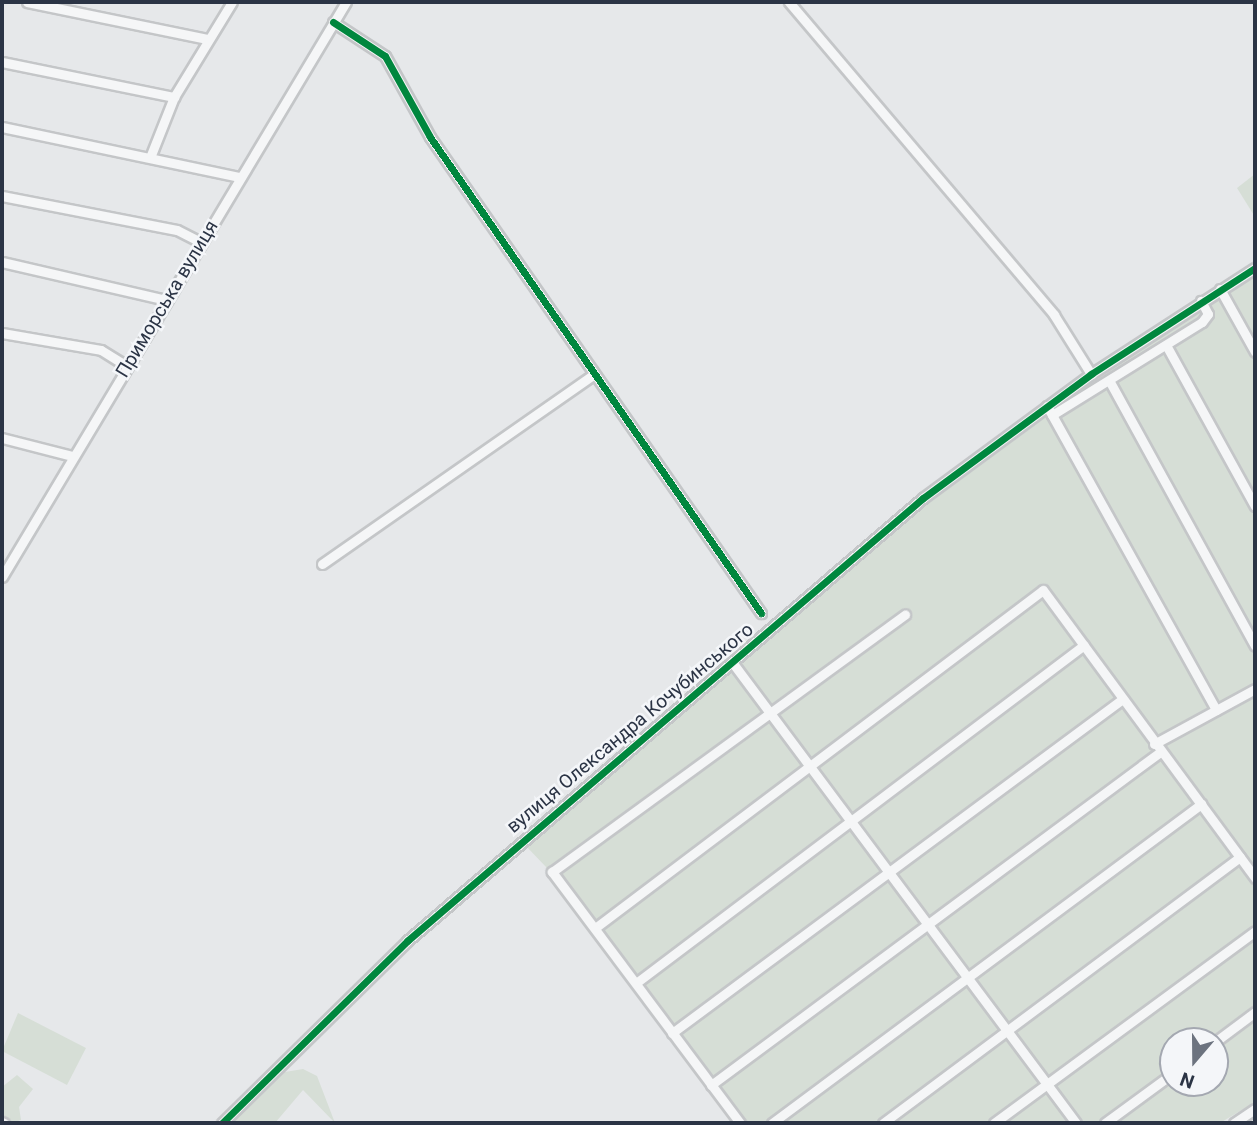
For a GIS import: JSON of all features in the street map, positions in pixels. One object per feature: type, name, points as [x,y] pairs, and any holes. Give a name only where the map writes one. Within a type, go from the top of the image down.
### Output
[{"type":"street","points":[[27,2],[207,38]]},
{"type":"street","points":[[151,155],[174,97],[207,38],[232,2]]},
{"type":"street","name":"Приморська вулиця","points":[[2,577],[7,557],[127,366],[346,2]]},
{"type":"street","points":[[789,2],[1054,315],[1091,374]]},
{"type":"street","points":[[333,22],[385,56],[410,107],[761,613]]},
{"type":"street","points":[[2,62],[174,97]]},
{"type":"street","points":[[2,127],[151,155],[240,177]]},
{"type":"street","points":[[2,196],[177,230],[201,242]]},
{"type":"street","points":[[2,262],[141,289],[166,300]]},
{"type":"street","name":"вулиця Олександра Кочубинського","points":[[222,1123],[407,941],[923,498],[1050,410],[1091,374],[1255,268]]},
{"type":"street","points":[[1220,289],[1255,352]]},
{"type":"street","points":[[1201,301],[1208,314],[1202,322],[1110,382],[1050,410],[1216,710]]},
{"type":"street","points":[[2,333],[101,350],[127,366]]},
{"type":"street","points":[[1166,345],[1255,506]]},
{"type":"street","points":[[322,564],[594,374]]},
{"type":"street","points":[[1110,382],[1255,646]]},
{"type":"street","points":[[2,438],[72,456]]},
{"type":"street","points":[[595,929],[1044,590],[1121,699],[1255,878]]},
{"type":"street","points":[[740,1123],[552,872],[905,615]]},
{"type":"street","points":[[636,983],[1084,645]]},
{"type":"street","points":[[732,662],[1076,1123]]},
{"type":"street","points":[[711,1085],[929,925],[1157,748],[1216,710],[1255,689]]},
{"type":"street","points":[[673,1033],[1121,699]]},
{"type":"street","points":[[772,1123],[1201,804]]},
{"type":"street","points":[[884,1123],[1240,857]]},
{"type":"street","points":[[994,1123],[1255,931]]},
{"type":"street","points":[[1229,1032],[1255,1012]]},
{"type":"street","points":[[1105,1123],[1159,1083]]},
{"type":"street","points":[[1234,1123],[1255,1109]]},
{"type":"shaded area","points":[[1255,174],[1255,217],[1237,188]]},
{"type":"shaded area","points":[[1255,273],[1255,1102],[1220,1123],[746,1123],[570,892],[524,844],[929,501],[1111,367]]},
{"type":"shaded area","points":[[18,1013],[86,1048],[67,1085],[2,1051]]},
{"type":"shaded area","points":[[303,1069],[317,1076],[335,1123],[303,1090],[275,1123],[231,1123],[279,1073]]},
{"type":"shaded area","points":[[17,1075],[33,1089],[19,1107],[21,1120],[12,1123],[2,1115],[2,1087]]},
{"type":"cycle path","points":[[333,22],[385,56],[430,137],[761,613]]},
{"type":"cycle path","points":[[222,1123],[407,941],[923,498],[1091,374],[1255,268]]}]
